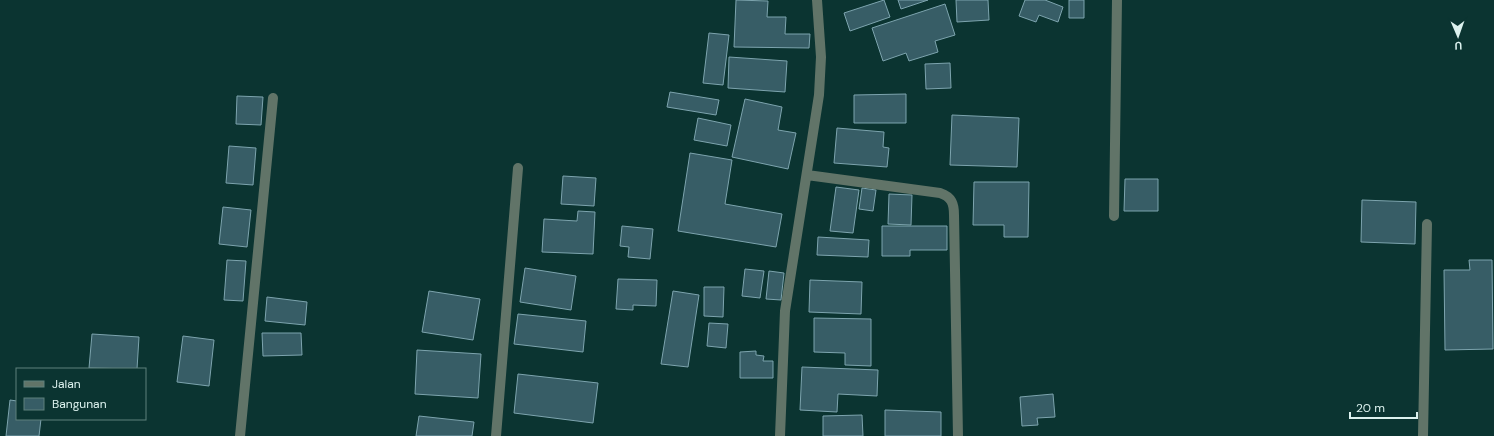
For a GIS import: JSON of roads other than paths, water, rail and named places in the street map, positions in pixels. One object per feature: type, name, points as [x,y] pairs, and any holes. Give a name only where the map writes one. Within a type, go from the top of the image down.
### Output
[{"type":"street","points":[[780,436],[785,311],[820,94],[821,57],[817,0]]},
{"type":"street","points":[[1114,216],[1117,0]]},
{"type":"street","points":[[240,436],[273,98]]},
{"type":"street","points":[[496,436],[518,168]]},
{"type":"street","points":[[807,175],[940,193],[947,195],[952,200],[954,216],[958,436]]},
{"type":"street","points":[[1423,436],[1427,224]]}]
